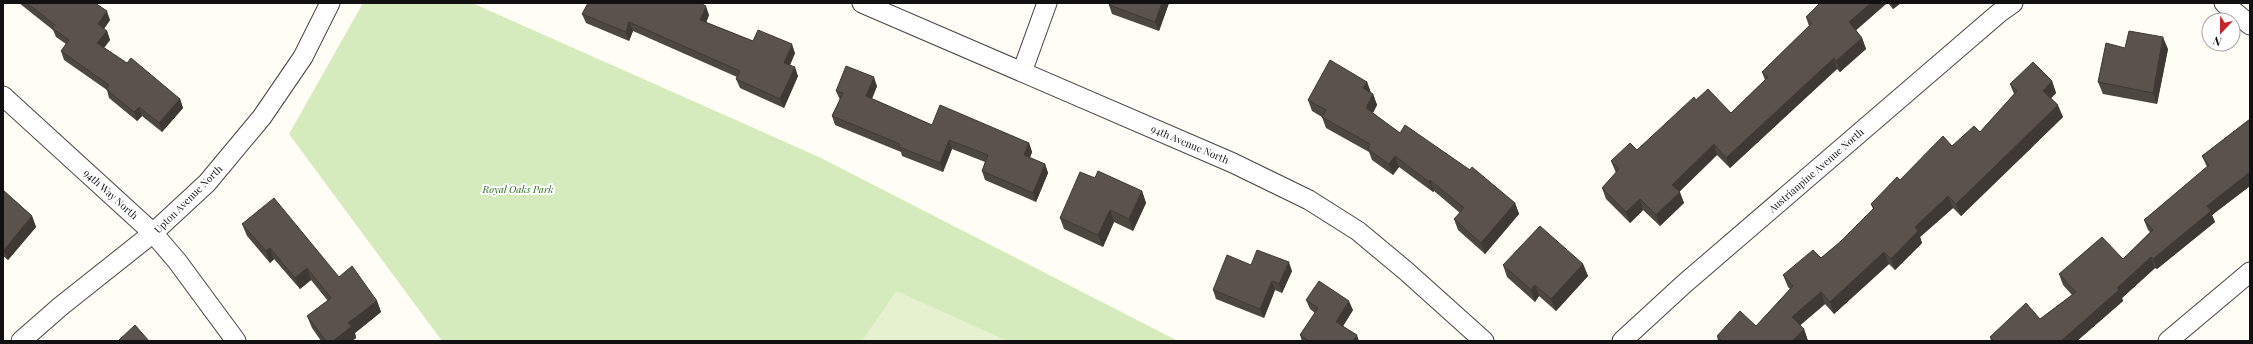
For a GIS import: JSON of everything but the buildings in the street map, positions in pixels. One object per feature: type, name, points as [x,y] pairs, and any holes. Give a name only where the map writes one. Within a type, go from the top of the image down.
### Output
[{"type":"street","name":"Upton Avenue North","points":[[21,341],[61,306],[153,233],[207,183],[262,117],[303,57],[330,3]]},
{"type":"street","name":"94th Avenue North","points":[[862,3],[1233,163],[1309,200],[1358,231],[1406,271],[1484,341]]},
{"type":"street","points":[[1022,72],[1047,3]]},
{"type":"street","name":"Austrianpine Avenue North","points":[[1622,341],[1684,284],[1993,18],[2013,3]]},
{"type":"street","points":[[2224,3],[2250,25]]},
{"type":"street","name":"94th Way North","points":[[3,96],[153,233],[177,261],[236,341]]},
{"type":"street","points":[[2168,341],[2250,272]]},
{"type":"green space","name":"Royal Oaks Park","points":[[363,3],[472,3],[819,157],[1178,341],[442,341],[289,134]]},
{"type":"green space","points":[[896,291],[1008,341],[862,341]]}]
